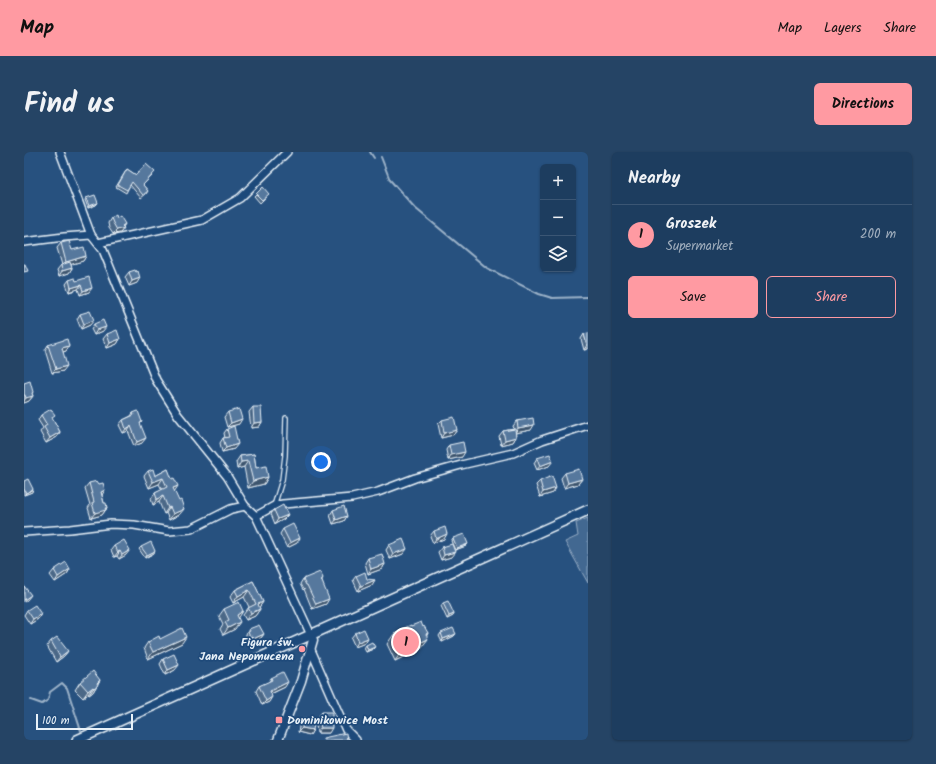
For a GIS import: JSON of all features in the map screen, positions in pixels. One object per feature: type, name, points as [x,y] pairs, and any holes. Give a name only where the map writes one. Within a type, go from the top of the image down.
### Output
[{"type":"main road","points":[[77,740],[588,510]]},
{"type":"street","points":[[60,152],[91,235],[103,250],[156,380],[178,415],[227,476],[245,506],[256,516],[313,640],[301,681],[278,740]]},
{"type":"street","points":[[98,243],[202,220],[240,198],[287,152]]},
{"type":"street","points":[[24,242],[64,236],[91,235]]},
{"type":"street","points":[[256,516],[274,506],[283,504],[352,498],[378,492],[460,465],[513,453],[542,440],[588,425]]},
{"type":"street","points":[[24,532],[70,529],[110,524],[134,524],[169,531],[191,529],[231,509],[245,506]]},
{"type":"street","points":[[311,650],[346,730],[356,740]]},
{"type":"lane","points":[[274,506],[282,480],[285,456],[286,418]]},
{"type":"shaded area","points":[[588,518],[588,583],[565,542],[578,536],[576,523]]},
{"type":"building","points":[[146,164],[155,172],[143,185],[148,191],[143,195],[132,182],[127,190],[118,185],[127,169],[136,175]]},
{"type":"building","points":[[263,187],[269,194],[262,200],[256,194]]},
{"type":"building","points":[[95,195],[98,203],[89,206],[86,198]]},
{"type":"building","points":[[116,215],[117,218],[120,216],[125,224],[122,226],[124,228],[117,230],[111,218]]},
{"type":"building","points":[[69,241],[72,250],[84,247],[86,256],[66,262],[61,243]]},
{"type":"building","points":[[70,262],[72,268],[62,271],[61,265]]},
{"type":"building","points":[[25,264],[28,271],[24,272]]},
{"type":"building","points":[[135,270],[136,272],[138,271],[140,278],[132,281],[129,272]]},
{"type":"building","points":[[89,277],[92,288],[83,291],[81,285],[71,288],[69,280],[75,278],[76,281]]},
{"type":"building","points":[[90,311],[94,320],[84,324],[80,314]]},
{"type":"building","points":[[103,320],[106,327],[97,330],[94,324]]},
{"type":"building","points":[[117,330],[120,339],[110,343],[107,334]]},
{"type":"building","points":[[588,333],[588,345],[587,345],[584,334]]},
{"type":"building","points":[[67,339],[69,346],[62,348],[67,366],[56,369],[48,345]]},
{"type":"building","points":[[30,381],[33,396],[26,398],[24,395],[24,383]]},
{"type":"building","points":[[253,407],[261,407],[262,422],[254,423]]},
{"type":"building","points":[[51,409],[55,415],[52,417],[60,432],[50,438],[44,427],[47,425],[41,415]]},
{"type":"building","points":[[239,409],[242,419],[231,423],[228,412]]},
{"type":"building","points":[[138,411],[142,422],[140,423],[146,438],[137,442],[131,426],[126,429],[123,420],[134,415],[133,413]]},
{"type":"building","points":[[454,417],[457,430],[444,433],[442,420]]},
{"type":"building","points":[[533,418],[534,425],[518,428],[517,421]]},
{"type":"building","points":[[234,426],[238,444],[226,448],[223,438],[229,437],[227,429]]},
{"type":"building","points":[[515,429],[516,437],[505,440],[503,431]]},
{"type":"building","points":[[463,442],[465,452],[451,455],[449,445]]},
{"type":"building","points":[[254,454],[256,468],[266,466],[268,477],[253,481],[248,461],[241,462],[240,456]]},
{"type":"building","points":[[550,454],[553,461],[540,466],[537,458]]},
{"type":"building","points":[[153,469],[155,476],[168,469],[172,479],[174,478],[178,486],[173,488],[179,501],[181,500],[184,509],[173,514],[170,507],[168,508],[163,496],[157,499],[155,493],[167,487],[163,478],[153,482],[148,471]]},
{"type":"building","points":[[579,469],[582,479],[568,483],[565,473]]},
{"type":"building","points":[[552,476],[556,488],[543,492],[540,481]]},
{"type":"building","points":[[28,479],[33,489],[26,493],[24,489],[24,481]]},
{"type":"building","points":[[97,481],[99,484],[103,483],[105,490],[101,492],[107,508],[105,508],[106,510],[95,513],[89,483]]},
{"type":"building","points":[[283,505],[288,515],[278,519],[274,510]]},
{"type":"building","points":[[344,506],[347,516],[336,520],[333,510]]},
{"type":"building","points":[[293,524],[300,538],[290,543],[283,529]]},
{"type":"building","points":[[445,527],[447,534],[436,539],[434,531]]},
{"type":"building","points":[[464,534],[468,544],[457,548],[453,538]]},
{"type":"building","points":[[403,539],[407,549],[393,554],[389,545]]},
{"type":"building","points":[[124,540],[130,550],[122,555],[114,546]]},
{"type":"building","points":[[151,542],[155,551],[147,555],[141,547]]},
{"type":"building","points":[[452,544],[455,552],[444,555],[442,547]]},
{"type":"building","points":[[382,554],[385,564],[371,569],[368,558]]},
{"type":"building","points":[[66,562],[70,569],[58,577],[54,570]]},
{"type":"building","points":[[320,572],[323,578],[321,579],[329,599],[316,604],[303,579]]},
{"type":"building","points":[[365,572],[367,579],[375,580],[361,586],[356,576]]},
{"type":"building","points":[[253,581],[263,602],[258,604],[260,609],[251,613],[248,608],[256,604],[249,590],[238,596],[235,590]]},
{"type":"building","points":[[24,586],[31,595],[24,600]]},
{"type":"building","points":[[448,601],[454,614],[449,616],[443,603]]},
{"type":"building","points":[[239,602],[243,611],[237,615],[240,622],[228,628],[225,622],[229,620],[224,609]]},
{"type":"building","points":[[35,605],[41,614],[33,619],[27,610]]},
{"type":"building","points":[[421,622],[428,633],[426,634],[428,639],[402,651],[394,634],[411,625]]},
{"type":"building","points":[[259,625],[264,634],[253,639],[252,636],[250,637],[248,632],[250,631],[249,629]]},
{"type":"building","points":[[182,628],[186,637],[153,652],[148,642],[159,636],[160,639]]},
{"type":"building","points":[[453,628],[456,634],[443,639],[441,633]]},
{"type":"building","points":[[364,629],[368,638],[358,642],[355,633]]},
{"type":"building","points":[[57,637],[68,651],[60,657],[51,641]]},
{"type":"building","points":[[372,642],[375,647],[368,650],[366,645]]},
{"type":"building","points":[[174,654],[179,665],[168,670],[163,659]]},
{"type":"building","points":[[93,671],[100,680],[97,683],[98,685],[88,691],[80,682]]},
{"type":"building","points":[[283,672],[288,682],[270,691],[272,697],[266,701],[259,686],[272,680],[271,678]]},
{"type":"building","points":[[322,712],[332,712],[332,728],[321,728],[319,721],[322,721]]},
{"type":"building","points":[[304,718],[315,720],[313,730],[302,728]]},
{"type":"building","points":[[346,733],[347,740],[323,740],[323,738]]},
{"type":"waterway","points":[[370,152],[374,158]]},
{"type":"waterway","points":[[381,157],[390,180],[415,208],[487,268],[539,294],[552,298],[588,297]]},
{"type":"waterway","points":[[31,700],[42,704],[48,700],[50,692],[62,683],[67,688],[81,731]]},
{"type":"place","name":"Groszek","points":[[406,642]]},
{"type":"place","name":"Figura św. Jana Nepomucena","points":[[302,649]]},
{"type":"place","name":"Dominikowice Most","points":[[279,720]]}]
